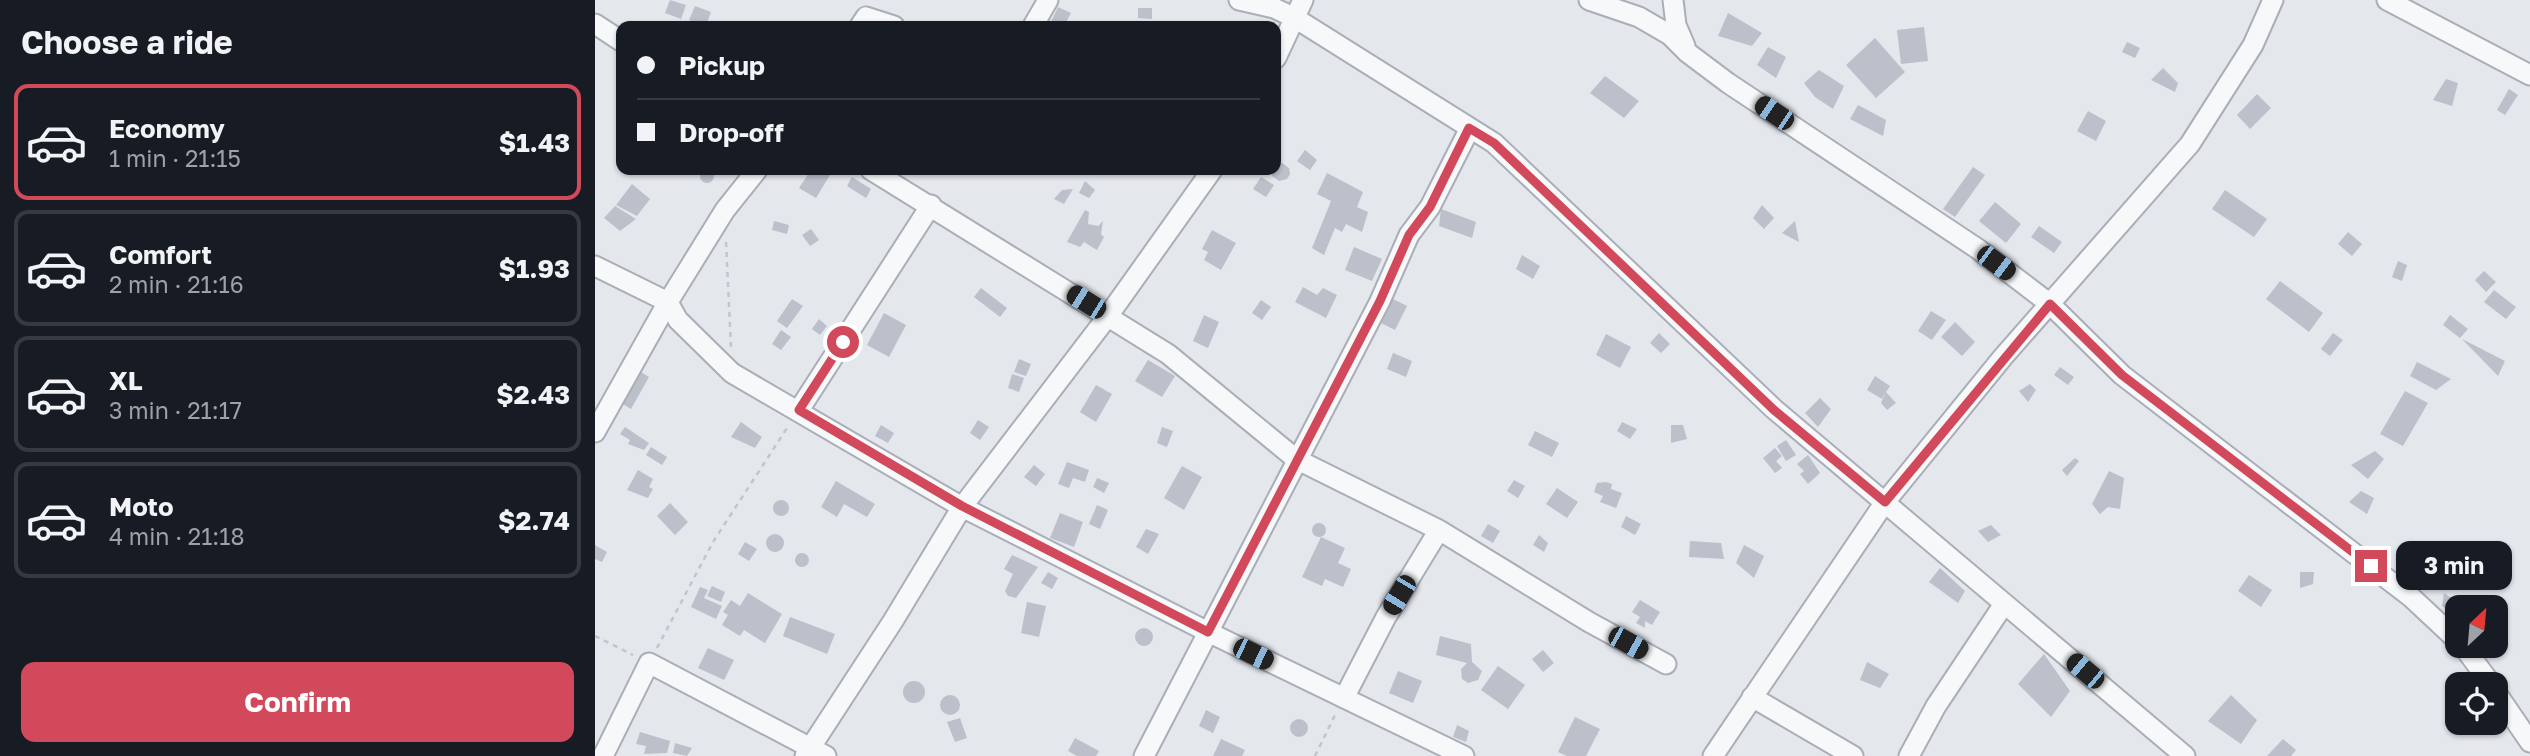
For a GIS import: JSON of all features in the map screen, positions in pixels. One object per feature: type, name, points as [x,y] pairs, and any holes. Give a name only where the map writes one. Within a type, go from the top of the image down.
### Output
[{"type":"street","points":[[1036,21],[1048,0]]},
{"type":"street","points":[[1239,0],[1274,8],[1299,9],[1494,143],[1774,410],[2185,756]]},
{"type":"street","points":[[1589,0],[1603,7],[1616,3],[1670,35],[1688,53],[1978,249],[2050,304],[2122,375],[2412,598],[2445,629]]},
{"type":"street","points":[[1673,0],[1676,25],[1688,53]]},
{"type":"street","points":[[1713,756],[1885,502],[2050,304],[2190,144],[2253,45],[2273,0]]},
{"type":"street","points":[[2387,0],[2530,75]]},
{"type":"street","points":[[1281,47],[1299,9]]},
{"type":"street","points":[[863,21],[866,17],[878,21]]},
{"type":"street","points":[[595,24],[616,38]]},
{"type":"street","points":[[1144,756],[1380,301],[1409,235],[1430,207],[1469,128]]},
{"type":"street","points":[[595,432],[668,302],[725,211],[753,175]]},
{"type":"street","points":[[880,175],[1168,354],[1296,459],[1439,530],[1589,622],[1666,664]]},
{"type":"street","points":[[603,756],[649,663],[814,753],[962,506],[1108,316],[1208,175]]},
{"type":"street","points":[[799,410],[931,205]]},
{"type":"street","points":[[595,266],[668,302],[678,320],[732,373],[962,506],[1208,632],[1464,756]]},
{"type":"street","points":[[1343,698],[1386,617],[1439,530]]},
{"type":"street","points":[[1909,756],[1936,706],[2004,604]]},
{"type":"street","points":[[1752,697],[1853,756]]},
{"type":"street","points":[[2508,710],[2530,742]]},
{"type":"path","points":[[725,211],[732,373]]},
{"type":"path","points":[[595,636],[649,663],[713,542],[799,410]]},
{"type":"path","points":[[1315,756],[1343,698]]},
{"type":"building","points":[[670,0],[686,5],[681,19],[665,13]]},
{"type":"building","points":[[695,6],[711,12],[708,21],[689,20]]},
{"type":"building","points":[[1058,7],[1071,13],[1067,21],[1051,21]]},
{"type":"building","points":[[1138,8],[1152,8],[1152,19],[1138,18]]},
{"type":"building","points":[[1728,13],[1762,33],[1752,46],[1718,36]]},
{"type":"building","points":[[1924,27],[1928,61],[1901,64],[1897,30]]},
{"type":"building","points":[[1875,38],[1905,72],[1876,98],[1846,65]]},
{"type":"building","points":[[2127,42],[2140,48],[2135,58],[2122,52]]},
{"type":"building","points":[[1768,47],[1786,57],[1776,78],[1757,65]]},
{"type":"building","points":[[2163,68],[2178,83],[2175,92],[2151,80]]},
{"type":"building","points":[[1819,70],[1844,86],[1833,109],[1815,97],[1804,83]]},
{"type":"building","points":[[1605,76],[1639,101],[1624,118],[1590,93]]},
{"type":"building","points":[[2446,79],[2458,83],[2452,106],[2433,100]]},
{"type":"building","points":[[2509,89],[2518,95],[2505,115],[2497,110]]},
{"type":"building","points":[[2257,94],[2271,108],[2250,129],[2237,115]]},
{"type":"building","points":[[1858,105],[1886,120],[1883,136],[1850,119]]},
{"type":"building","points":[[2088,111],[2106,121],[2096,141],[2077,131]]},
{"type":"building","points":[[1305,150],[1317,160],[1310,170],[1297,161]]},
{"type":"building","points":[[1281,164],[1289,168],[1290,174],[1287,179],[1279,181],[1272,175],[1281,175]]},
{"type":"building","points":[[1973,167],[1985,175],[1955,217],[1943,209]]},
{"type":"building","points":[[1327,173],[1363,192],[1357,207],[1368,212],[1362,232],[1346,224],[1342,232],[1335,228],[1324,255],[1312,248],[1331,201],[1317,194]]},
{"type":"building","points":[[700,175],[714,175],[710,183],[704,183],[700,179]]},
{"type":"building","points":[[808,175],[830,175],[816,198],[799,188]]},
{"type":"building","points":[[852,177],[871,189],[866,198],[847,186]]},
{"type":"building","points":[[1261,177],[1274,185],[1266,197],[1253,189]]},
{"type":"building","points":[[1085,181],[1095,190],[1089,198],[1079,193]]},
{"type":"building","points":[[632,184],[650,199],[637,216],[616,205]]},
{"type":"building","points":[[1073,189],[1064,204],[1054,199],[1062,190]]},
{"type":"building","points":[[2225,190],[2267,219],[2254,237],[2212,209]]},
{"type":"building","points":[[1995,202],[2021,224],[2006,243],[1979,221]]},
{"type":"building","points":[[1762,205],[1774,218],[1764,229],[1753,218]]},
{"type":"building","points":[[615,206],[636,219],[620,231],[604,218]]},
{"type":"building","points":[[1441,209],[1476,222],[1472,238],[1439,226]]},
{"type":"building","points":[[1085,210],[1089,212],[1088,224],[1098,226],[1103,221],[1101,234],[1104,237],[1097,250],[1084,242],[1080,247],[1067,242]]},
{"type":"building","points":[[774,221],[789,225],[787,234],[772,230]]},
{"type":"building","points":[[1795,221],[1799,242],[1782,233]]},
{"type":"building","points":[[2039,226],[2062,242],[2054,253],[2031,237]]},
{"type":"building","points":[[811,229],[819,240],[810,246],[802,235]]},
{"type":"building","points":[[1212,230],[1236,243],[1221,270],[1204,260],[1208,252],[1202,249]]},
{"type":"building","points":[[2348,232],[2362,244],[2352,256],[2338,244]]},
{"type":"building","points":[[1354,247],[1382,259],[1372,281],[1345,270]]},
{"type":"building","points":[[1522,255],[1540,266],[1533,279],[1516,269]]},
{"type":"building","points":[[2398,261],[2407,265],[2402,281],[2392,277]]},
{"type":"building","points":[[2484,271],[2496,282],[2486,292],[2475,280]]},
{"type":"building","points":[[2280,281],[2323,313],[2309,332],[2266,299]]},
{"type":"building","points":[[1303,287],[1317,295],[1323,288],[1337,295],[1326,318],[1295,302]]},
{"type":"building","points":[[981,288],[1007,308],[1000,317],[974,297]]},
{"type":"building","points":[[2494,290],[2516,307],[2506,319],[2484,302]]},
{"type":"building","points":[[792,299],[803,306],[787,328],[777,321]]},
{"type":"building","points":[[1393,299],[1407,306],[1395,330],[1381,323]]},
{"type":"building","points":[[1261,300],[1271,307],[1262,320],[1252,313]]},
{"type":"building","points":[[1931,311],[1946,320],[1932,340],[1918,331]]},
{"type":"building","points":[[884,313],[906,325],[889,357],[867,345]]},
{"type":"building","points":[[1204,315],[1219,322],[1208,348],[1193,341]]},
{"type":"building","points":[[2450,315],[2468,329],[2460,338],[2443,325]]},
{"type":"building","points":[[819,319],[827,326],[820,335],[812,329]]},
{"type":"building","points":[[1955,322],[1975,342],[1962,356],[1941,337]]},
{"type":"building","points":[[781,330],[791,337],[781,350],[772,344]]},
{"type":"building","points":[[1659,333],[1670,344],[1661,353],[1650,343]]},
{"type":"building","points":[[2333,333],[2343,340],[2330,356],[2321,349]]},
{"type":"building","points":[[1606,334],[1631,347],[1620,368],[1596,355]]},
{"type":"building","points":[[2462,339],[2505,361],[2498,376]]},
{"type":"building","points":[[1393,353],[1412,361],[1406,377],[1387,369]]},
{"type":"building","points":[[1019,359],[1031,364],[1026,376],[1014,372]]},
{"type":"building","points":[[1148,360],[1175,376],[1162,397],[1135,381]]},
{"type":"building","points":[[2417,362],[2451,379],[2436,390],[2410,376]]},
{"type":"building","points":[[2060,367],[2074,377],[2068,385],[2054,375]]},
{"type":"building","points":[[639,371],[649,377],[631,409],[621,403]]},
{"type":"building","points":[[1012,374],[1024,378],[1019,392],[1008,388]]},
{"type":"building","points":[[1875,376],[1890,386],[1882,399],[1867,390]]},
{"type":"building","points":[[2030,384],[2036,390],[2028,402],[2019,391]]},
{"type":"building","points":[[1096,385],[1112,394],[1096,422],[1080,412]]},
{"type":"building","points":[[2405,391],[2428,403],[2403,446],[2380,434]]},
{"type":"building","points":[[1886,392],[1896,403],[1887,410],[1881,403]]},
{"type":"building","points":[[1820,398],[1831,409],[1818,427],[1805,413]]},
{"type":"building","points":[[978,420],[989,427],[980,440],[970,433]]},
{"type":"building","points":[[741,422],[762,437],[755,448],[731,437]]},
{"type":"building","points":[[1622,422],[1637,429],[1630,439],[1617,431]]},
{"type":"building","points":[[881,425],[894,433],[888,443],[875,436]]},
{"type":"building","points":[[1671,425],[1683,425],[1687,439],[1671,443]]},
{"type":"building","points":[[625,427],[649,443],[644,450],[628,444],[630,440],[620,434]]},
{"type":"building","points":[[1162,427],[1173,431],[1167,447],[1157,443]]},
{"type":"building","points":[[1535,431],[1559,443],[1552,457],[1528,445]]},
{"type":"building","points":[[1786,440],[1796,455],[1786,461],[1777,446]]},
{"type":"building","points":[[651,447],[667,457],[662,465],[646,455]]},
{"type":"building","points":[[1775,448],[1782,456],[1776,461],[1782,468],[1775,473],[1763,458]]},
{"type":"building","points":[[2375,451],[2384,459],[2368,479],[2351,465]]},
{"type":"building","points":[[1808,455],[1820,473],[1808,484],[1800,474],[1804,471],[1797,464]]},
{"type":"building","points":[[2075,458],[2079,461],[2067,476],[2062,470]]},
{"type":"building","points":[[1067,462],[1089,470],[1085,482],[1073,478],[1069,488],[1058,484]]},
{"type":"building","points":[[1034,465],[1045,474],[1036,486],[1024,477]]},
{"type":"building","points":[[1182,466],[1202,477],[1184,510],[1164,498]]},
{"type":"building","points":[[638,470],[653,479],[649,487],[653,489],[648,498],[627,490]]},
{"type":"building","points":[[2109,471],[2124,478],[2120,509],[2108,507],[2100,514],[2092,504]]},
{"type":"building","points":[[1097,478],[1109,483],[1104,493],[1093,487]]},
{"type":"building","points":[[1514,480],[1525,486],[1518,498],[1507,491]]},
{"type":"building","points":[[836,481],[875,504],[867,517],[844,504],[837,517],[821,507]]},
{"type":"building","points":[[1597,483],[1612,484],[1611,489],[1622,493],[1616,508],[1600,502],[1603,496],[1594,492]]},
{"type":"building","points":[[1557,488],[1578,502],[1567,518],[1546,504]]},
{"type":"building","points":[[2361,491],[2374,498],[2367,514],[2349,502]]},
{"type":"building","points":[[781,500],[787,502],[787,514],[781,516],[775,514],[773,508],[775,502]]},
{"type":"building","points":[[670,503],[688,522],[675,535],[657,516]]},
{"type":"building","points":[[1097,505],[1108,510],[1100,529],[1089,524]]},
{"type":"building","points":[[1060,513],[1083,522],[1074,547],[1050,538]]},
{"type":"building","points":[[1626,516],[1641,524],[1635,535],[1621,527]]},
{"type":"building","points":[[1319,523],[1324,525],[1324,535],[1319,537],[1314,535],[1312,530],[1314,525]]},
{"type":"building","points":[[1488,524],[1500,531],[1493,543],[1481,536]]},
{"type":"building","points":[[1991,525],[2001,535],[1988,542],[1978,531]]},
{"type":"building","points":[[1146,529],[1159,534],[1148,554],[1136,547]]},
{"type":"building","points":[[775,534],[781,537],[784,543],[781,549],[775,552],[769,549],[766,543],[769,537]]},
{"type":"building","points":[[1539,535],[1548,543],[1544,552],[1533,545]]},
{"type":"building","points":[[1321,537],[1345,548],[1338,563],[1351,569],[1343,587],[1325,579],[1322,586],[1302,577]]},
{"type":"building","points":[[1690,541],[1721,543],[1724,559],[1689,557]]},
{"type":"building","points":[[745,542],[757,549],[749,561],[738,554]]},
{"type":"building","points":[[595,545],[607,552],[602,562],[595,559]]},
{"type":"building","points":[[1744,545],[1764,556],[1754,578],[1736,563]]},
{"type":"building","points":[[802,553],[807,555],[807,565],[802,567],[797,565],[795,560],[797,555]]},
{"type":"building","points":[[1012,555],[1038,567],[1016,598],[1008,596],[1005,591],[1013,574],[1004,569]]},
{"type":"building","points":[[1940,568],[1965,591],[1958,603],[1929,582]]},
{"type":"building","points":[[1048,572],[1058,578],[1052,589],[1041,583]]},
{"type":"building","points":[[2300,572],[2314,572],[2313,584],[2300,588]]},
{"type":"building","points":[[2249,575],[2272,590],[2261,607],[2238,591]]},
{"type":"building","points":[[712,586],[725,592],[721,602],[707,596]]},
{"type":"building","points":[[700,587],[708,590],[704,598],[722,606],[716,619],[691,607]]},
{"type":"building","points":[[748,593],[782,614],[765,643],[744,630],[740,636],[722,625],[728,615],[723,612],[731,600],[740,606]]},
{"type":"building","points":[[1640,600],[1660,612],[1652,625],[1645,621],[1645,628],[1636,623],[1640,617],[1632,612]]},
{"type":"building","points":[[1027,602],[1046,606],[1039,637],[1021,633]]},
{"type":"building","points":[[790,617],[835,634],[827,654],[783,636]]},
{"type":"building","points":[[1144,628],[1150,631],[1153,637],[1150,643],[1144,646],[1138,643],[1135,637],[1138,631]]},
{"type":"building","points":[[1440,636],[1471,644],[1472,662],[1482,671],[1478,680],[1468,683],[1462,679],[1461,669],[1467,663],[1436,655]]},
{"type":"building","points":[[708,648],[734,660],[724,680],[698,668]]},
{"type":"building","points":[[1543,650],[1554,663],[1543,672],[1532,659]]},
{"type":"building","points":[[2044,654],[2070,691],[2051,717],[2018,684]]},
{"type":"building","points":[[1867,662],[1889,674],[1880,688],[1860,680]]},
{"type":"building","points":[[1498,666],[1525,685],[1508,709],[1481,690]]},
{"type":"building","points":[[1398,671],[1422,681],[1413,703],[1389,693]]},
{"type":"building","points":[[910,681],[918,681],[925,688],[925,696],[918,703],[910,703],[903,696],[903,688]]},
{"type":"building","points":[[946,695],[954,695],[960,705],[954,715],[946,715],[940,709],[940,701]]},
{"type":"building","points":[[2231,695],[2257,720],[2241,744],[2208,721]]},
{"type":"building","points":[[1206,710],[1220,717],[1213,733],[1199,726]]},
{"type":"building","points":[[1575,717],[1600,729],[1586,756],[1567,756],[1558,752]]},
{"type":"building","points":[[960,718],[967,738],[955,742],[947,722]]},
{"type":"building","points":[[1295,719],[1303,719],[1308,728],[1306,735],[1295,737],[1290,732],[1290,724]]},
{"type":"building","points":[[1457,725],[1469,731],[1466,742],[1453,737]]},
{"type":"building","points":[[640,732],[670,741],[667,753],[644,754],[646,746],[636,744]]},
{"type":"building","points":[[1075,738],[1099,751],[1096,756],[1077,756],[1068,751]]},
{"type":"building","points":[[1221,739],[1245,750],[1242,756],[1213,756]]},
{"type":"building","points":[[2283,739],[2296,750],[2291,756],[2267,756]]},
{"type":"building","points":[[675,743],[692,748],[687,756],[673,753]]},
{"type":"route","points":[[843,342],[799,410],[962,506],[1208,632],[1380,301],[1409,235],[1418,219],[1430,207],[1469,128],[1494,143],[1774,410],[1885,502],[2003,357],[2050,304],[2122,375],[2371,566]]}]
